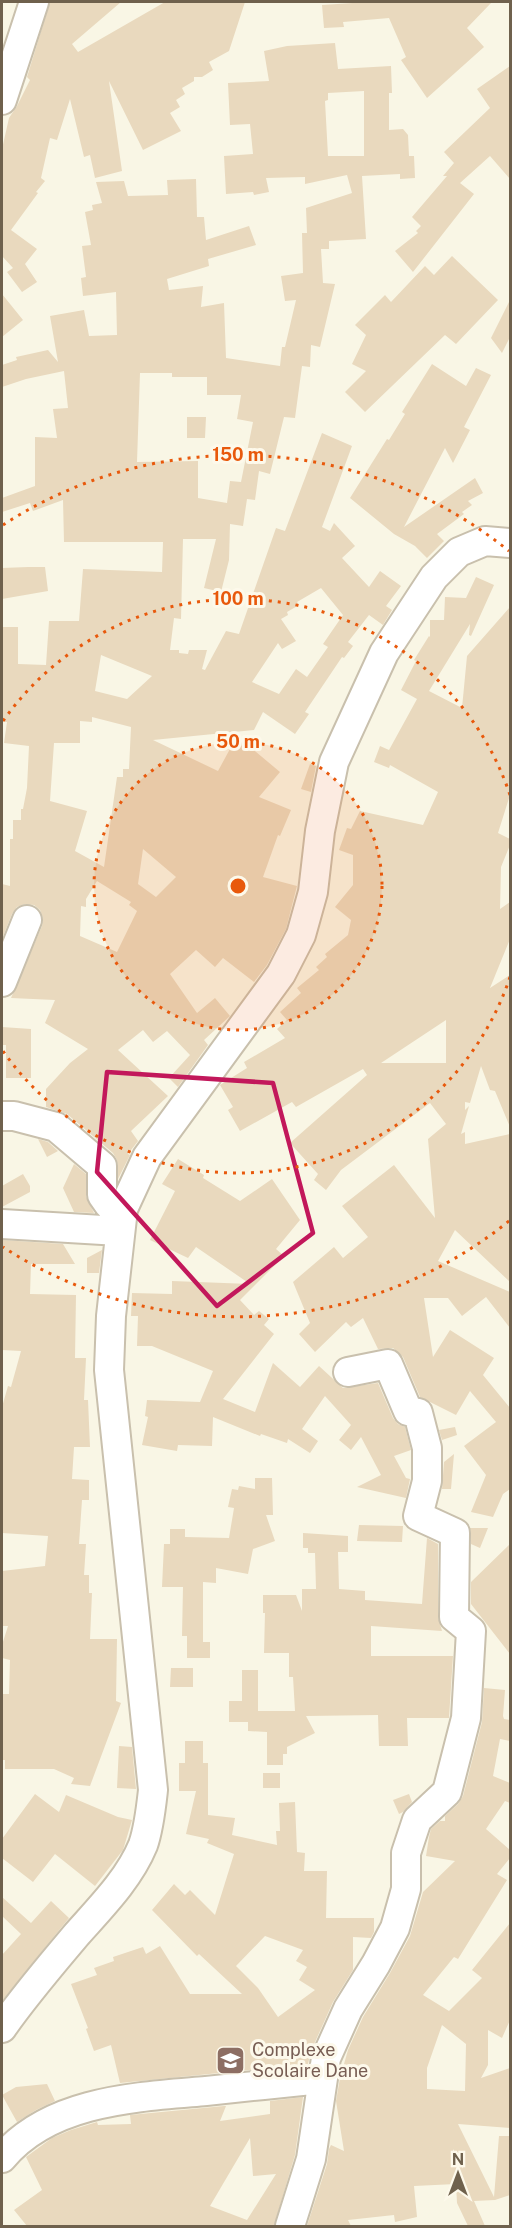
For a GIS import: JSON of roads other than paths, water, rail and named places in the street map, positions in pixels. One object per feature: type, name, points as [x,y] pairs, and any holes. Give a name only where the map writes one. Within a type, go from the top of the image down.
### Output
[{"type":"street","points":[[2,100],[34,2]]},
{"type":"street","points":[[2,2028],[29,1990],[114,1892],[130,1869],[143,1844],[150,1814],[153,1790],[109,1370],[111,1316],[121,1220],[147,1157],[281,974],[301,935],[313,892],[320,831],[334,762],[384,653],[435,577],[459,552],[485,540],[510,543]]},
{"type":"street","points":[[2,982],[27,920]]},
{"type":"street","points":[[2,1116],[14,1116],[56,1127],[102,1166],[102,1195],[121,1220]]},
{"type":"street","points":[[2,1224],[121,1220]]},
{"type":"street","points":[[290,2226],[311,2159],[321,2079],[326,2058],[348,2009],[376,1964],[394,1928],[406,1889],[406,1853],[417,1820],[447,1792],[466,1718],[471,1631],[454,1617],[455,1533],[418,1516],[427,1481],[428,1448],[418,1413],[408,1411],[388,1364],[348,1372]]},
{"type":"street","points":[[2,2158],[10,2148],[46,2124],[89,2106],[131,2098],[321,2079]]},
{"type":"place","name":"Complexe Scolaire Dane","points":[[231,2060]]}]
